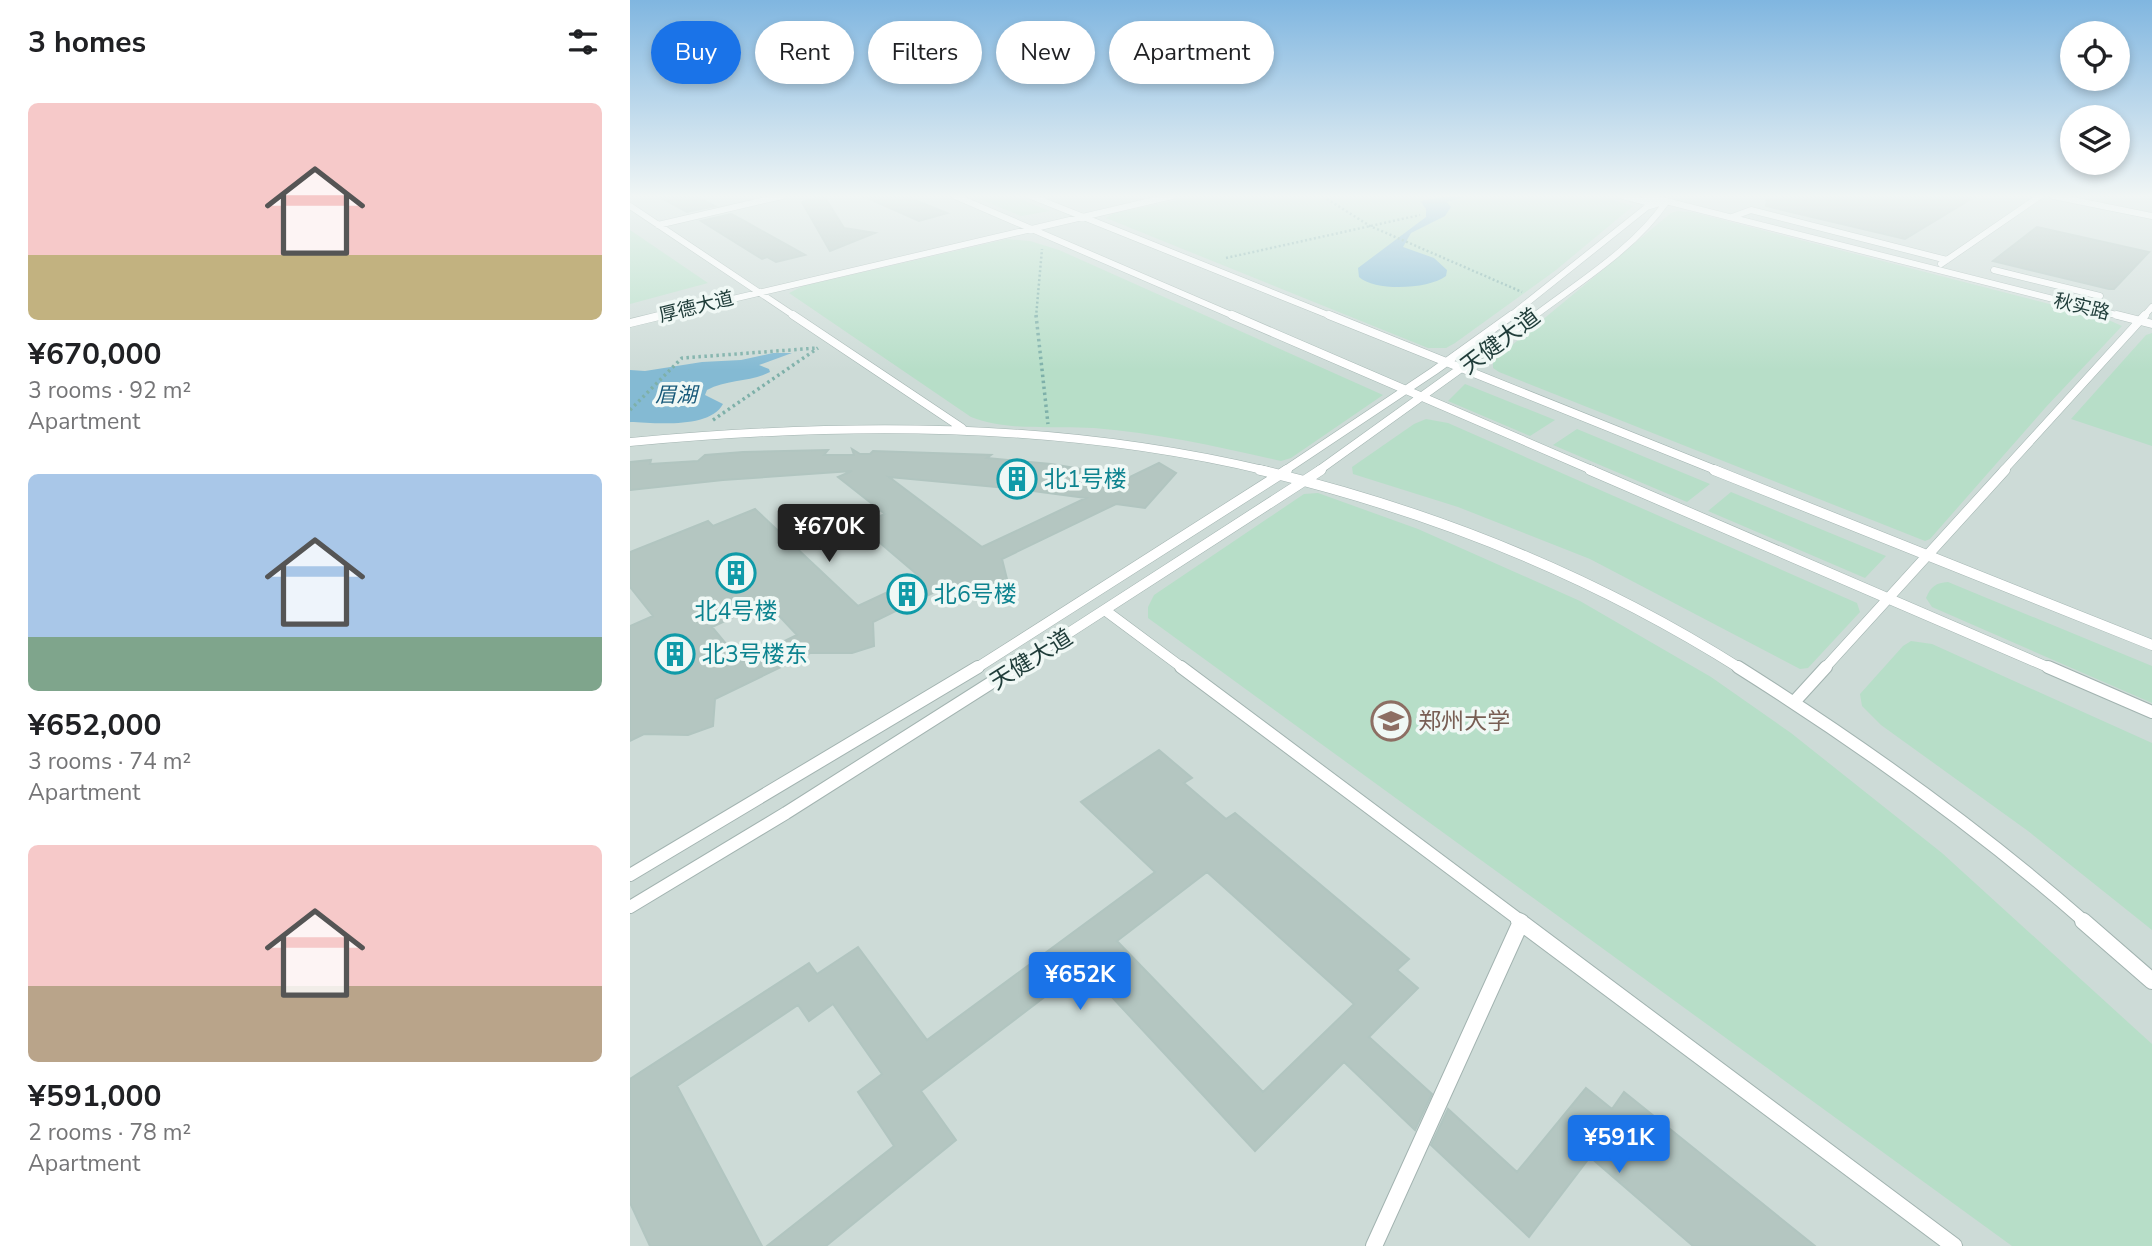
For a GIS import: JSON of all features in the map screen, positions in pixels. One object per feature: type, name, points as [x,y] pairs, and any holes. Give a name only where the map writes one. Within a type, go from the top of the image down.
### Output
[{"type":"lane","points":[[702,254],[964,429]]},
{"type":"lane","name":"厚德大道","points":[[851,262],[888,254]]},
{"type":"lane","name":"厚德大道","points":[[630,323],[907,254]]},
{"type":"lane","points":[[1092,254],[2152,712]]},
{"type":"lane","points":[[1176,254],[2152,645]]},
{"type":"lane","name":"天健大道","points":[[630,875],[869,732],[1283,474],[1446,362],[1588,254]]},
{"type":"lane","name":"天健大道","points":[[630,907],[877,756],[1307,480],[1424,398],[1612,254]]},
{"type":"lane","name":"秋实路","points":[[1879,254],[2152,324]]},
{"type":"lane","points":[[1924,254],[1947,260]]},
{"type":"lane","points":[[1934,268],[1955,254]]},
{"type":"lane","points":[[1980,280],[1997,268],[2100,296]]},
{"type":"lane","name":"厚德大道","points":[[630,315],[762,283]]},
{"type":"lane","points":[[1795,701],[2152,307]]},
{"type":"lane","points":[[630,442],[827,428],[964,429],[1050,435],[1164,449],[1283,474],[1411,511],[1549,566],[1657,619],[1795,701],[1900,773],[1969,825],[2152,981]]},
{"type":"lane","points":[[1105,611],[1954,1246]]},
{"type":"lane","points":[[1374,1246],[1521,922]]},
{"type":"path","points":[[1041,254],[1035,284],[1035,332],[1050,435]]},
{"type":"path","points":[[1200,264],[1244,254]]},
{"type":"path","points":[[1433,254],[1535,297]]},
{"type":"path","points":[[630,410],[682,358],[840,346]]},
{"type":"path","points":[[703,435],[715,416],[819,348]]},
{"type":"shaded area","name":"郑州大学","points":[[630,254],[2152,254],[2152,1246],[630,1246]]},
{"type":"green space","points":[[630,254],[666,254],[708,283],[630,304]]},
{"type":"green space","points":[[941,254],[1068,254],[1383,395],[1291,458],[1281,461],[1142,433],[1094,428],[1001,425],[971,417],[789,293],[803,286]]},
{"type":"green space","points":[[1196,254],[1575,254],[1455,343],[1446,348],[1428,348]]},
{"type":"green space","points":[[1622,254],[1856,254],[2104,318],[2122,326],[2046,407],[1930,539],[1925,541],[1499,372],[1493,368],[1493,361]]},
{"type":"green space","points":[[2152,333],[2152,446],[2071,419],[2146,335]]},
{"type":"green space","points":[[1465,384],[1555,420],[1530,436],[1448,401]]},
{"type":"green space","points":[[1426,419],[1448,423],[1857,603],[1860,612],[1808,668],[1800,669],[1590,559],[1458,507],[1353,474],[1352,467],[1414,424]]},
{"type":"green space","points":[[1577,429],[1710,484],[1687,502],[1553,445]]},
{"type":"green space","points":[[1731,492],[1886,556],[1865,578],[1708,511]]},
{"type":"green space","points":[[1318,493],[1418,529],[1580,601],[1711,677],[1791,733],[1942,853],[2152,1044],[2152,1246],[2012,1246],[1148,618],[1148,607],[1154,595],[1304,494]]},
{"type":"green space","points":[[1948,582],[2152,666],[2152,703],[1932,607],[1926,598],[1930,591],[1937,584]]},
{"type":"green space","points":[[1911,641],[1932,644],[2152,743],[2152,930],[2028,831],[1881,725],[1862,706],[1860,694],[1903,646]]},
{"type":"water","points":[[1376,254],[1423,254],[1434,258],[1447,270],[1446,276],[1428,284],[1390,287],[1367,282],[1359,277],[1358,268]]},
{"type":"water","name":"眉湖","points":[[773,353],[792,353],[759,365],[770,372],[707,390],[705,395],[723,404],[706,418],[681,423],[630,422],[630,370],[645,371],[702,362],[741,360]]},
{"type":"building","points":[[754,254],[805,255],[776,262],[767,257],[762,259]]},
{"type":"building","points":[[2002,254],[2147,254],[2114,289],[1993,261]]},
{"type":"building","points":[[852,449],[860,454],[870,454],[873,451],[991,455],[987,458],[1051,464],[1130,477],[1159,463],[1176,473],[1145,508],[1116,504],[1002,559],[1007,579],[988,585],[951,584],[873,622],[874,646],[852,653],[810,653],[715,699],[713,726],[688,735],[644,734],[630,741],[630,626],[653,616],[630,587],[630,552],[708,521],[713,526],[755,509],[858,606],[920,577],[859,525],[885,514],[838,477],[852,471],[630,490],[630,462],[651,460],[650,464],[698,461],[705,455],[743,452],[828,450],[824,455],[854,455]],"holes":[[[889,477],[1018,489],[1086,498],[982,547]],[[766,602],[797,635],[741,662],[712,627]]]},
{"type":"building","points":[[1159,750],[1192,778],[1184,783],[1226,819],[1235,813],[1409,959],[1397,970],[1418,988],[1369,1037],[1432,1094],[1415,1130],[1344,1062],[1255,1151],[1084,967],[921,1091],[956,1140],[826,1246],[767,1246],[894,1146],[858,1092],[882,1074],[833,1004],[809,1021],[798,1005],[677,1086],[762,1246],[650,1246],[630,1203],[630,1079],[809,963],[817,974],[858,947],[927,1040],[1155,872],[1081,802]],"holes":[[[1207,872],[1354,1004],[1263,1092],[1117,941]]]},
{"type":"building","points":[[1586,1088],[1612,1109],[1624,1092],[1815,1246],[1693,1246],[1590,1157],[1529,1237],[1431,1145],[1448,1109],[1517,1172]]},
{"type":"place","name":"北1号楼","points":[[1017,479]]},
{"type":"place","name":"北4号楼","points":[[736,573]]},
{"type":"place","name":"北6号楼","points":[[907,594]]},
{"type":"place","name":"北3号楼东","points":[[675,654]]},
{"type":"place","name":"郑州大学","points":[[1391,721]]}]
